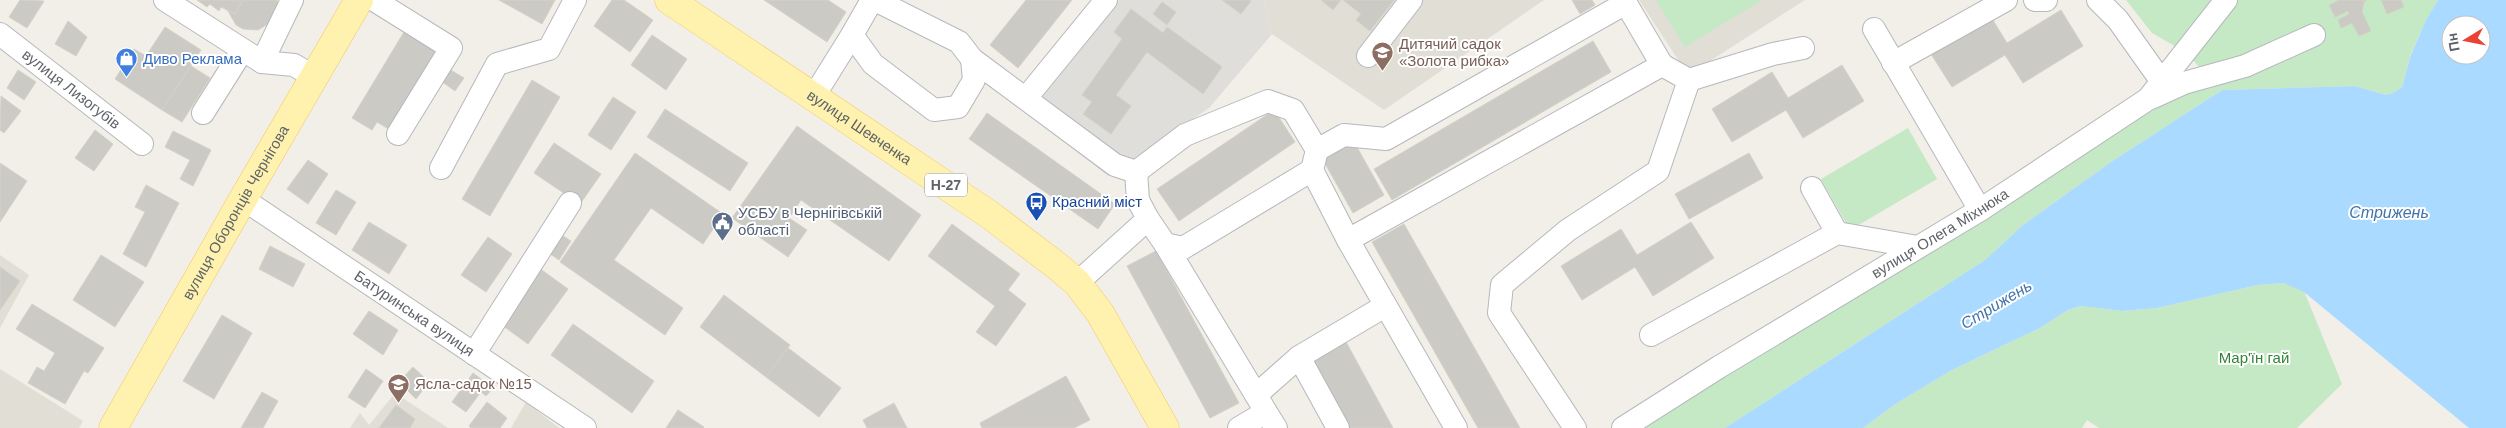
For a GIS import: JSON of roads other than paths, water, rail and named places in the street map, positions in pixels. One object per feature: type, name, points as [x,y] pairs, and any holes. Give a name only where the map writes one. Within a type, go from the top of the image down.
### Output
[{"type":"main road","name":"вулиця Оборонців Чернігова","points":[[113,428],[359,0]]},
{"type":"main road","name":"вулиця Шевченка","points":[[669,0],[990,215],[1077,283],[1100,312],[1165,428]]},
{"type":"street","points":[[165,0],[242,51],[262,62],[294,65],[314,78]]},
{"type":"street","points":[[262,62],[292,0]]},
{"type":"street","points":[[374,0],[451,48],[398,134]]},
{"type":"street","points":[[441,168],[497,64],[550,49],[575,0]]},
{"type":"street","points":[[814,96],[873,0],[959,42],[972,59],[1115,165],[1136,172]]},
{"type":"street","points":[[1026,98],[1106,0]]},
{"type":"street","points":[[1368,56],[1411,0]]},
{"type":"street","points":[[1894,63],[2006,0]]},
{"type":"street","points":[[2035,0],[2046,0]]},
{"type":"street","points":[[2098,0],[2118,20],[2162,82]]},
{"type":"street","name":"вулиця Олега Міхнюка","points":[[1623,428],[1719,367],[1980,210],[2148,99],[2226,0]]},
{"type":"street","points":[[1165,244],[1183,248],[1314,160],[1344,136],[1386,139],[1625,2],[1662,65],[1688,80],[1773,54],[1803,48]]},
{"type":"street","points":[[1874,29],[1980,210]]},
{"type":"street","points":[[852,35],[873,64],[934,110],[958,107],[974,80],[972,59]]},
{"type":"street","points":[[2148,99],[2184,83],[2245,66],[2314,35]]},
{"type":"street","name":"вулиця Лизогубів","points":[[3,42],[142,144]]},
{"type":"street","points":[[203,114],[242,51]]},
{"type":"street","points":[[1348,240],[1662,65]]},
{"type":"street","points":[[1575,428],[1499,313],[1502,285],[1568,230],[1658,171],[1688,80]]},
{"type":"street","points":[[1136,172],[1185,135],[1268,101],[1293,110],[1348,240],[1456,428]]},
{"type":"street","points":[[1136,172],[1138,200],[1148,219],[1266,412]]},
{"type":"street","points":[[1812,188],[1837,233]]},
{"type":"street","name":"Батуринська вулиця","points":[[243,199],[586,428]]},
{"type":"street","points":[[474,354],[570,203]]},
{"type":"street","points":[[1077,283],[1148,219]]},
{"type":"street","points":[[1651,335],[1837,233],[1918,247]]},
{"type":"street","points":[[1239,428],[1266,412],[1299,357],[1386,306]]},
{"type":"street","points":[[1299,357],[1338,428]]},
{"type":"water","name":"Стрижень","points":[[2438,0],[2506,0],[2506,428],[2469,428],[2304,292],[2284,283],[2258,285],[2157,308],[2122,311],[2081,306],[2068,310],[2040,328],[1952,370],[1897,403],[1863,428],[1725,428],[1985,260],[2023,225],[2111,162],[2222,90],[2355,86],[2386,95],[2402,87],[2410,57],[2426,20]]},
{"type":"place","name":"Дитячий садок «Золота рибка»","points":[[1383,72]]},
{"type":"place","name":"Диво Реклама","points":[[127,78]]},
{"type":"place","name":"Красний міст","points":[[1036,221]]},
{"type":"place","name":"УСБУ в Чернігівській області","points":[[722,241]]},
{"type":"place","name":"Ясла-садок №15","points":[[399,403]]},
{"type":"park label","name":"Мар'їн гай","points":[[2254,358]]}]
